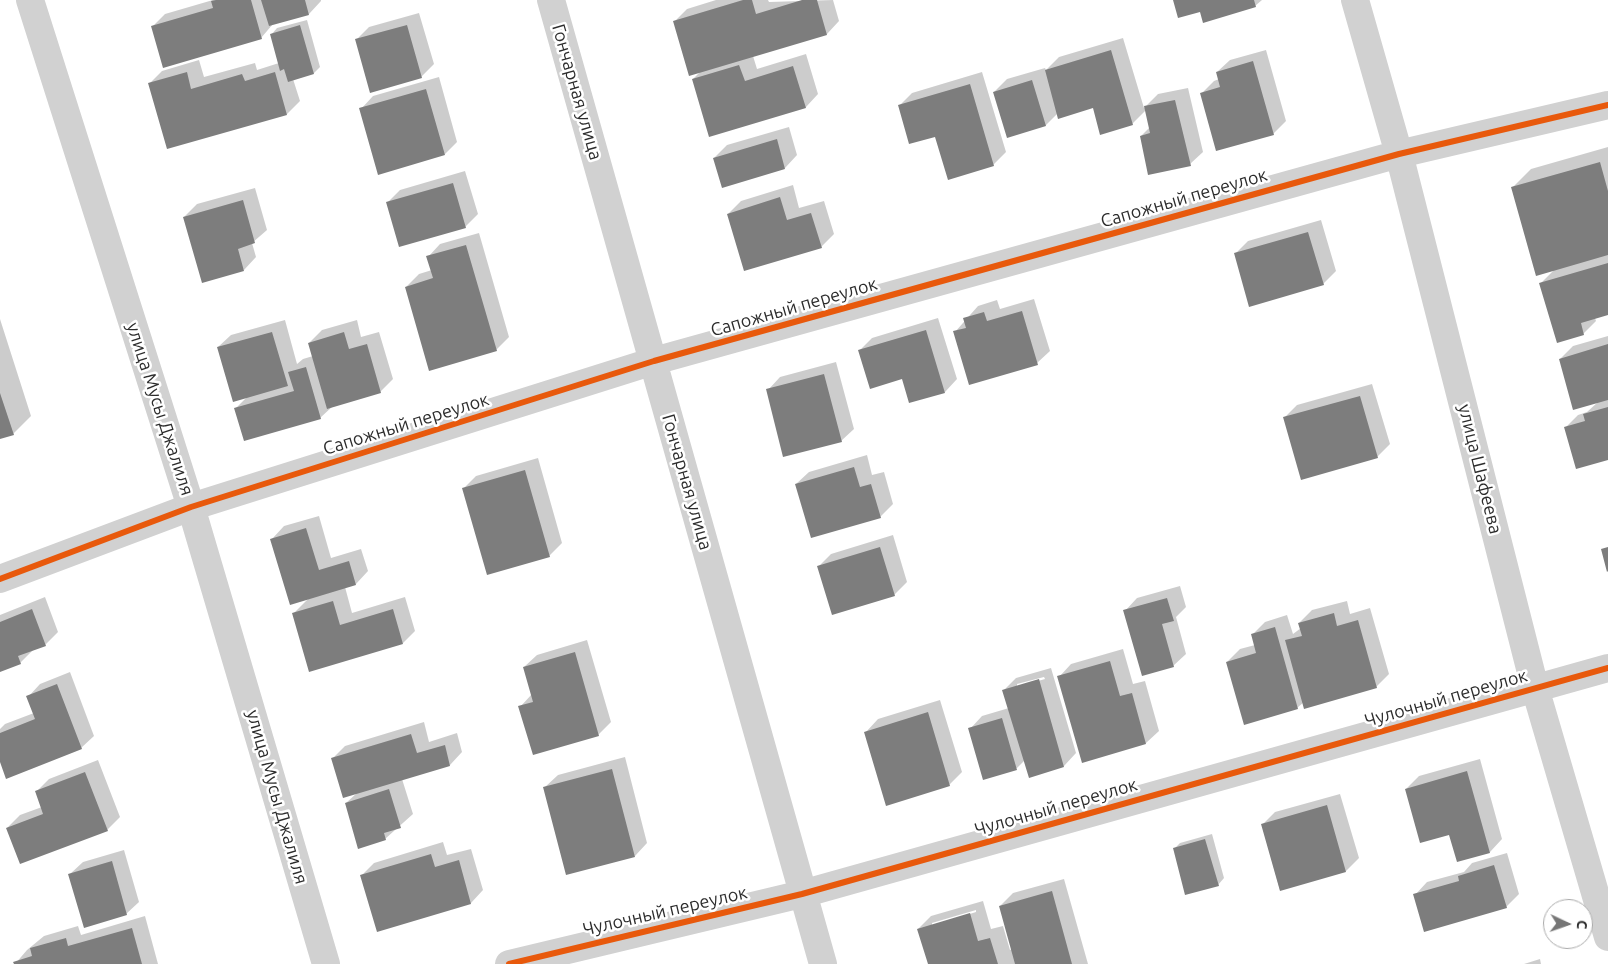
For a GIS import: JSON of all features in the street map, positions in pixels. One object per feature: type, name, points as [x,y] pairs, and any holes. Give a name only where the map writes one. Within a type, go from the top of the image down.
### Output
[{"type":"street","name":"улица Мусы Джалиля","points":[[30,0],[191,507],[326,964]]},
{"type":"street","name":"Гончарная улица","points":[[551,0],[823,964]]},
{"type":"street","name":"улица Шафеева","points":[[1355,0],[1399,154],[1535,688],[1608,937]]},
{"type":"street","name":"Сапожный переулок","points":[[0,579],[191,507],[654,362],[1399,154],[1608,105]]},
{"type":"street","name":"Чулочный переулок","points":[[509,964],[802,894],[1608,668]]},
{"type":"building","points":[[251,0],[262,39],[163,68],[151,26],[213,8],[211,1]]},
{"type":"building","points":[[261,0],[305,0],[309,15],[269,26]]},
{"type":"building","points":[[743,0],[752,0],[756,14],[802,0],[817,0],[827,35],[689,76],[673,21]]},
{"type":"building","points":[[1173,0],[1254,0],[1256,7],[1203,23],[1200,12],[1178,18]]},
{"type":"building","points":[[300,25],[314,74],[288,82],[284,69],[280,71],[270,34]]},
{"type":"building","points":[[407,25],[422,78],[370,93],[355,39]]},
{"type":"building","points":[[1111,50],[1133,125],[1100,135],[1093,108],[1058,119],[1045,70]]},
{"type":"building","points":[[1253,61],[1274,135],[1216,151],[1200,93],[1220,87],[1216,72]]},
{"type":"building","points":[[739,65],[745,81],[793,66],[806,108],[709,137],[692,79]]},
{"type":"building","points":[[187,72],[191,89],[242,74],[245,81],[275,72],[287,115],[167,149],[148,83]]},
{"type":"building","points":[[1032,80],[1046,126],[1007,138],[993,92]]},
{"type":"building","points":[[970,84],[994,166],[948,180],[935,137],[909,144],[898,105]]},
{"type":"building","points":[[426,89],[445,155],[378,175],[359,108]]},
{"type":"building","points":[[1175,100],[1191,166],[1148,175],[1140,136],[1150,133],[1144,106]]},
{"type":"building","points":[[777,139],[785,169],[722,188],[713,158]]},
{"type":"building","points":[[1600,162],[1608,191],[1608,255],[1536,276],[1511,187]]},
{"type":"building","points":[[453,183],[466,228],[399,247],[386,202]]},
{"type":"building","points":[[780,197],[787,220],[811,213],[822,248],[744,271],[727,214]]},
{"type":"building","points":[[243,200],[255,243],[238,249],[244,271],[202,283],[183,217]]},
{"type":"building","points":[[1308,232],[1324,285],[1249,307],[1234,253]]},
{"type":"building","points":[[466,245],[497,351],[429,371],[405,287],[433,278],[426,256]]},
{"type":"building","points":[[1608,263],[1608,315],[1581,323],[1584,335],[1557,343],[1539,283]]},
{"type":"building","points":[[1022,311],[1038,365],[969,385],[953,331],[966,328],[963,318],[984,312],[987,321]]},
{"type":"building","points":[[926,330],[945,393],[909,403],[902,379],[870,389],[858,350]]},
{"type":"building","points":[[272,332],[288,386],[233,402],[217,347]]},
{"type":"building","points":[[344,332],[349,349],[367,344],[381,393],[327,409],[308,343]]},
{"type":"building","points":[[1608,344],[1608,400],[1573,410],[1559,359]]},
{"type":"building","points":[[306,367],[321,419],[244,441],[234,408],[294,391],[288,372]]},
{"type":"building","points":[[824,374],[842,442],[783,457],[766,389]]},
{"type":"building","points":[[0,393],[14,435],[0,439]]},
{"type":"building","points":[[1360,396],[1378,458],[1301,480],[1283,417]]},
{"type":"building","points":[[1608,407],[1608,460],[1576,469],[1564,427],[1585,421],[1583,414]]},
{"type":"building","points":[[854,467],[860,487],[871,484],[881,518],[811,538],[795,484]]},
{"type":"building","points":[[525,470],[550,557],[487,575],[462,488]]},
{"type":"building","points":[[306,528],[319,570],[349,561],[356,585],[290,605],[270,539]]},
{"type":"building","points":[[880,547],[895,596],[832,615],[817,566]]},
{"type":"building","points":[[1608,547],[1608,571],[1607,572],[1601,549]]},
{"type":"building","points":[[1167,598],[1174,621],[1162,624],[1174,667],[1142,676],[1123,610]]},
{"type":"building","points":[[333,601],[340,625],[393,609],[403,644],[309,672],[292,613]]},
{"type":"building","points":[[32,609],[46,646],[18,656],[21,664],[0,672],[0,622]]},
{"type":"building","points":[[1334,613],[1337,626],[1358,620],[1377,688],[1304,709],[1285,640],[1302,636],[1298,623]]},
{"type":"building","points":[[1275,627],[1298,709],[1244,725],[1226,662],[1256,653],[1251,634]]},
{"type":"building","points":[[575,652],[599,736],[533,755],[518,706],[533,702],[523,667]]},
{"type":"building","points":[[1110,661],[1120,696],[1132,693],[1146,744],[1082,763],[1057,676]]},
{"type":"building","points":[[1039,679],[1064,767],[1029,778],[1002,690]]},
{"type":"building","points":[[57,684],[82,749],[6,779],[0,762],[0,733],[35,719],[26,696]]},
{"type":"building","points":[[928,712],[950,786],[886,806],[864,732]]},
{"type":"building","points":[[1002,718],[1017,770],[983,780],[968,728]]},
{"type":"building","points":[[411,734],[417,753],[445,745],[450,766],[343,798],[331,758]]},
{"type":"building","points":[[612,769],[635,857],[566,875],[543,787]]},
{"type":"building","points":[[1467,771],[1490,853],[1457,862],[1449,835],[1420,843],[1405,789]]},
{"type":"building","points":[[85,772],[108,831],[20,864],[6,828],[43,814],[35,791]]},
{"type":"building","points":[[389,789],[401,828],[384,833],[386,840],[358,849],[345,803]]},
{"type":"building","points":[[1327,805],[1346,872],[1280,891],[1261,824]]},
{"type":"building","points":[[1205,839],[1219,886],[1185,895],[1173,848]]},
{"type":"building","points":[[431,854],[435,867],[459,860],[471,904],[377,932],[360,875]]},
{"type":"building","points":[[112,861],[127,915],[84,928],[68,874]]},
{"type":"building","points":[[1494,865],[1507,908],[1424,932],[1413,894],[1459,881],[1458,876]]},
{"type":"building","points":[[1052,891],[1072,964],[1015,964],[999,906]]},
{"type":"building","points":[[970,913],[978,941],[990,938],[998,964],[928,964],[917,929]]},
{"type":"building","points":[[132,928],[142,964],[14,964],[13,962],[32,956],[30,948],[66,938],[68,946]]},
{"type":"cycle path","points":[[0,579],[191,507],[654,361],[1399,154],[1608,105]]},
{"type":"cycle path","points":[[509,964],[802,894],[1608,668]]}]
